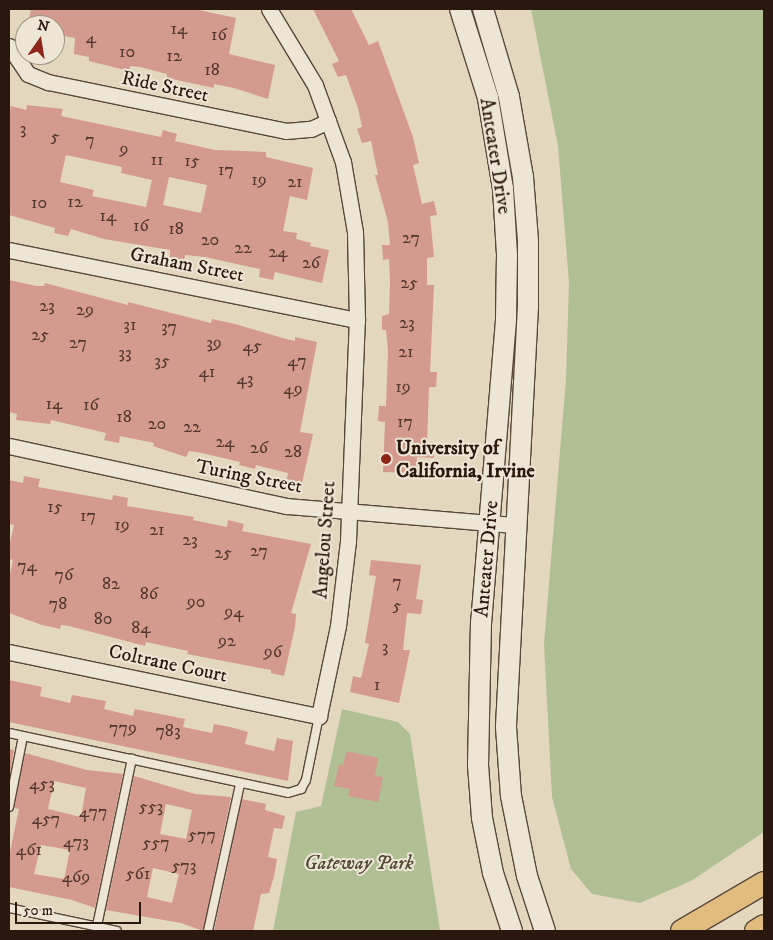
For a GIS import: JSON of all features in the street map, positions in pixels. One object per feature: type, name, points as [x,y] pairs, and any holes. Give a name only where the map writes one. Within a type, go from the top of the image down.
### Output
[{"type":"main road","name":"Anteater Drive","points":[[460,9],[488,98],[502,181],[507,254],[506,320],[481,622],[478,765],[482,818],[493,873],[512,931]]},
{"type":"main road","name":"Anteater Drive","points":[[483,9],[509,97],[523,177],[528,241],[528,306],[515,525],[507,761],[525,867],[545,931]]},
{"type":"main road","points":[[682,931],[764,883]]},
{"type":"main road","points":[[756,931],[764,926]]},
{"type":"street","name":"Angelou Street","points":[[269,9],[315,85],[343,162],[355,232],[357,320],[349,513],[344,584],[320,716]]},
{"type":"street","name":"Ride Street","points":[[9,46],[28,74],[59,85],[286,131],[311,129],[328,120]]},
{"type":"street","name":"Graham Street","points":[[9,250],[357,320]]},
{"type":"street","name":"Turing Street","points":[[9,446],[287,506],[349,513],[515,525]]},
{"type":"street","name":"Coltrane Court","points":[[9,652],[320,716]]},
{"type":"lane","name":"Angelou Street","points":[[9,733],[288,793],[301,789],[306,780],[320,716]]},
{"type":"lane","points":[[9,807],[23,736]]},
{"type":"lane","points":[[97,926],[132,759]]},
{"type":"lane","points":[[208,931],[240,784]]},
{"type":"lane","points":[[9,908],[117,931]]},
{"type":"green space","points":[[531,9],[764,9],[764,832],[691,881],[640,903],[592,894],[571,869],[552,797],[544,644],[566,379],[569,283],[558,146]]},
{"type":"green space","name":"Gateway Park","points":[[342,709],[398,722],[410,734],[440,931],[273,931],[296,812],[321,806]]},
{"type":"building","points":[[31,9],[194,9],[236,18],[229,54],[275,65],[268,99],[234,88],[214,84],[214,88],[167,78],[167,74],[140,67],[130,66],[129,71],[89,61],[89,57],[74,54],[75,38],[65,36],[65,15],[30,15]]},
{"type":"building","points":[[313,9],[351,9],[369,45],[378,41],[413,137],[419,163],[413,165],[422,204],[434,201],[437,215],[430,216],[434,257],[427,258],[427,285],[434,285],[430,372],[437,372],[436,387],[429,387],[427,443],[434,443],[434,458],[417,457],[416,473],[383,472],[385,422],[378,421],[379,406],[386,406],[388,350],[386,330],[382,330],[382,316],[389,314],[390,281],[389,259],[383,260],[382,245],[390,245],[388,222],[375,175],[378,175],[371,141],[362,143],[357,129],[362,127],[358,108],[346,75],[338,77],[332,64],[339,61]]},
{"type":"building","points":[[27,105],[63,109],[61,116],[161,137],[163,130],[177,134],[175,141],[215,150],[266,152],[266,157],[313,168],[307,200],[290,196],[283,231],[297,233],[296,239],[311,243],[310,246],[329,250],[322,283],[275,272],[273,280],[259,277],[260,269],[205,257],[185,255],[184,260],[170,257],[170,250],[104,239],[71,229],[68,236],[54,233],[55,228],[9,215],[9,116],[11,106],[26,110]],"holes":[[[66,155],[122,167],[121,173],[152,180],[146,207],[92,196],[94,190],[60,182]],[[169,177],[207,185],[201,213],[163,205]]]},
{"type":"building","points":[[9,280],[36,286],[44,286],[45,283],[128,305],[128,302],[211,323],[212,319],[295,341],[295,337],[317,342],[300,432],[313,434],[302,483],[287,479],[288,473],[256,465],[255,469],[239,465],[240,462],[202,453],[189,451],[186,457],[153,446],[154,443],[120,436],[119,443],[104,440],[106,433],[51,420],[50,424],[16,420],[17,414],[9,412]]},
{"type":"building","points":[[24,476],[40,479],[38,487],[112,500],[113,495],[128,498],[127,506],[194,517],[193,520],[227,527],[228,520],[244,524],[242,531],[311,544],[291,613],[296,614],[295,627],[284,676],[271,673],[271,670],[187,654],[188,651],[146,642],[145,646],[69,626],[61,625],[60,629],[42,625],[9,613],[9,579],[13,560],[9,559],[9,547],[14,525],[9,524],[9,480],[23,483]]},
{"type":"building","points":[[371,560],[421,565],[416,599],[423,600],[421,614],[407,613],[403,650],[410,650],[399,703],[350,692],[353,676],[361,678],[369,644],[365,643],[376,576],[369,575]]},
{"type":"building","points":[[9,680],[42,687],[40,696],[70,703],[72,695],[106,701],[104,709],[133,716],[135,709],[185,719],[183,727],[212,733],[214,724],[230,727],[248,732],[245,744],[274,751],[277,738],[293,741],[288,781],[9,722]]},
{"type":"building","points":[[9,749],[14,750],[9,779]]},
{"type":"building","points":[[350,752],[378,758],[375,776],[383,777],[378,802],[348,796],[350,789],[334,786],[339,764],[343,765],[346,753]]},
{"type":"building","points":[[25,753],[87,770],[123,774],[95,908],[72,900],[9,887],[9,856],[19,809],[14,808]],"holes":[[[54,781],[86,788],[81,817],[48,809]],[[41,845],[70,850],[64,879],[34,874]]]},
{"type":"building","points":[[134,776],[195,794],[231,797],[203,931],[181,923],[106,910]],"holes":[[[166,804],[192,810],[186,839],[160,834]],[[153,868],[179,874],[172,903],[147,897]]]},
{"type":"building","points":[[242,799],[266,804],[265,810],[285,816],[282,829],[274,828],[268,857],[277,859],[274,876],[269,893],[261,894],[253,931],[214,931]]},
{"type":"place","name":"University of California, Irvine","points":[[386,459]]}]
